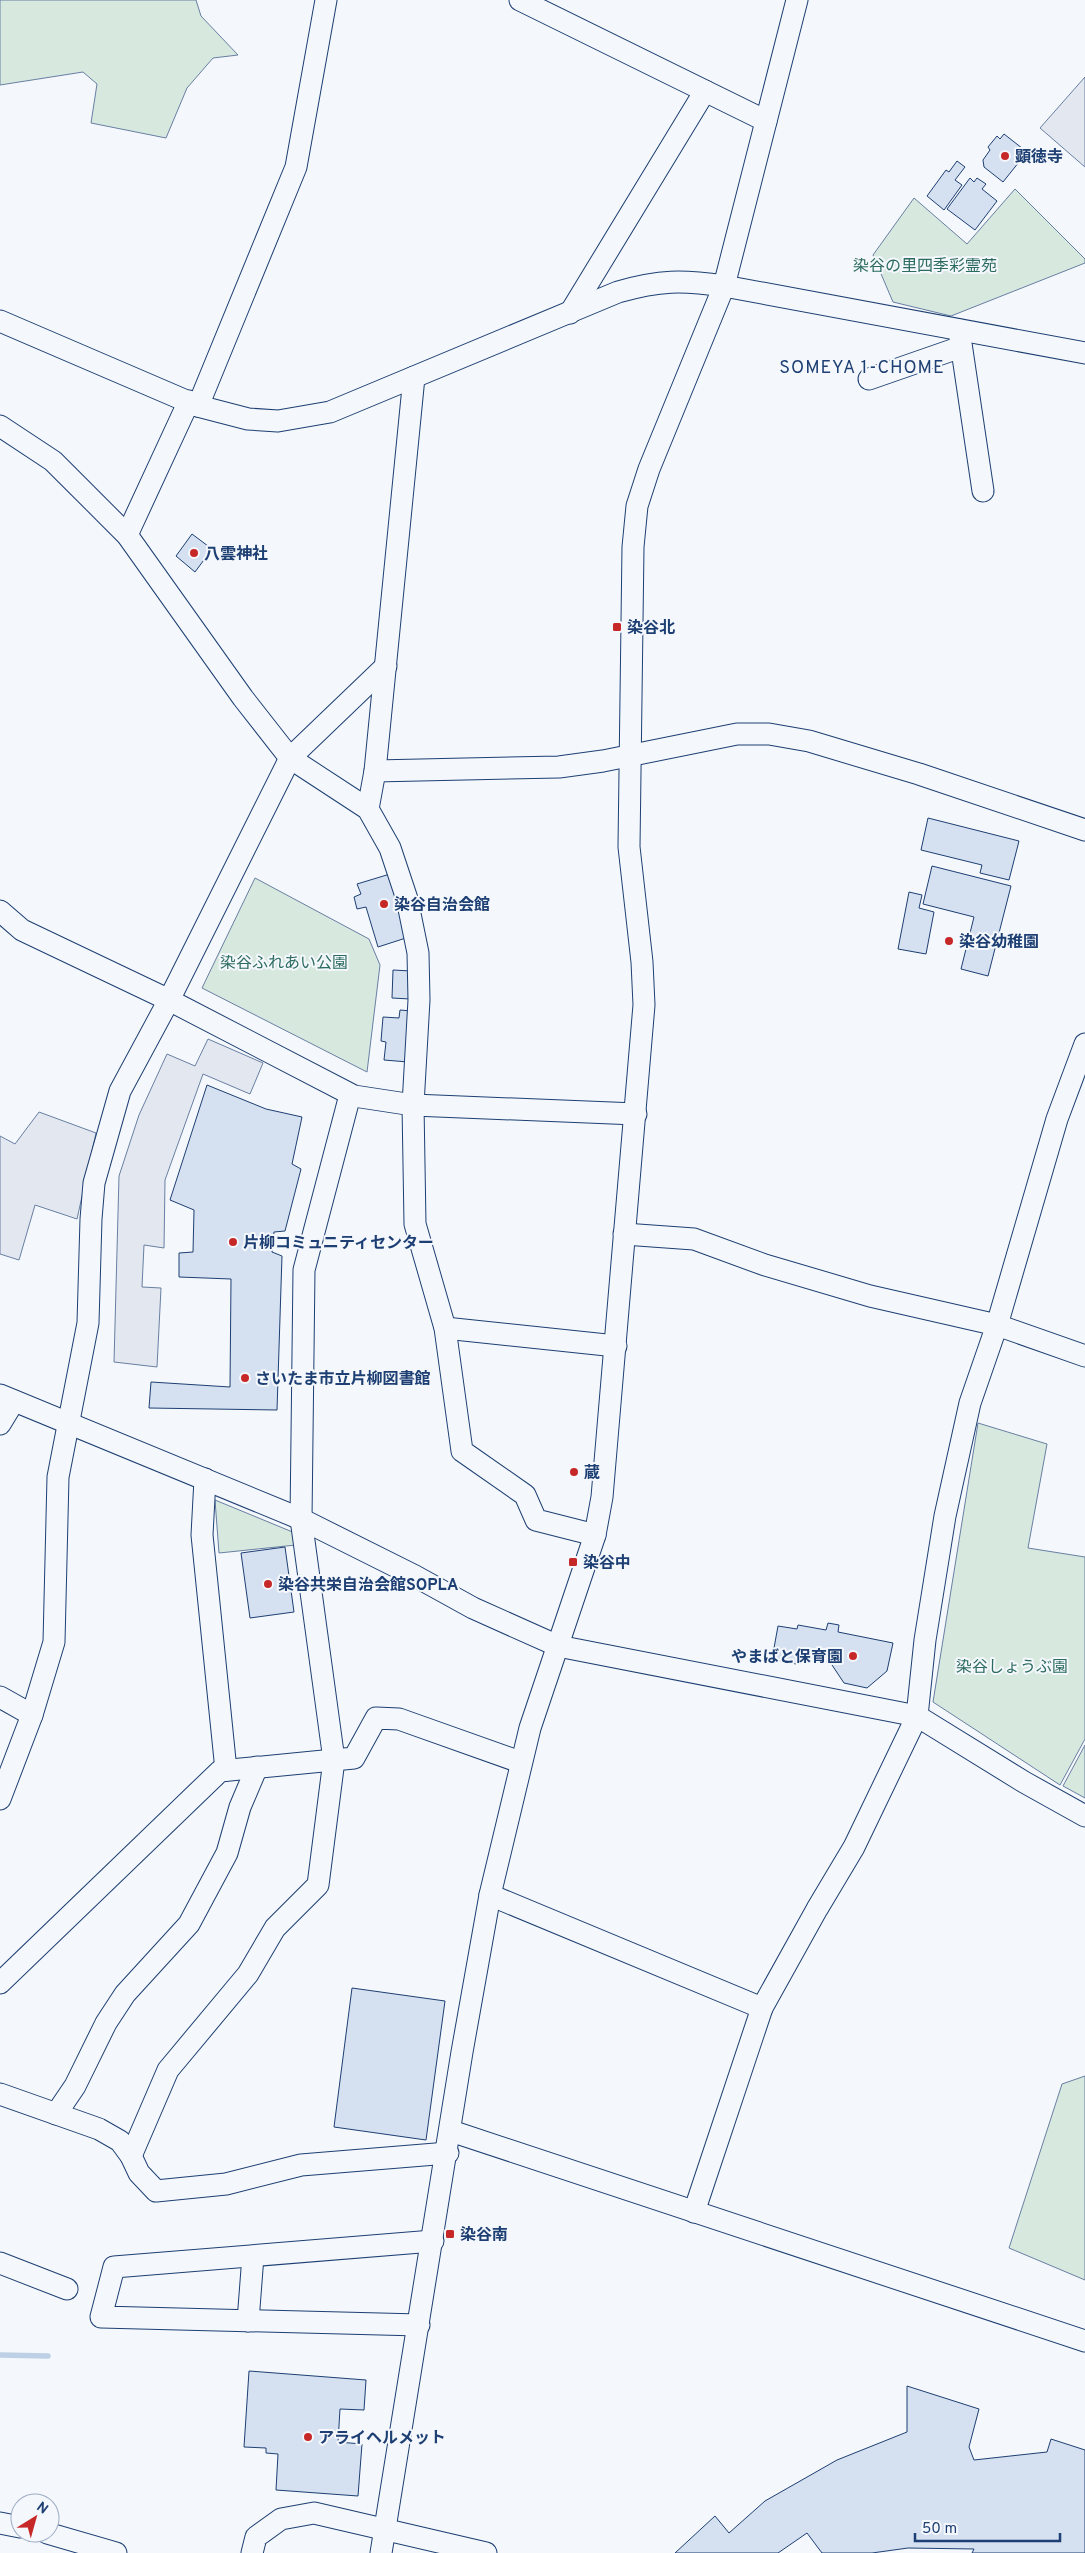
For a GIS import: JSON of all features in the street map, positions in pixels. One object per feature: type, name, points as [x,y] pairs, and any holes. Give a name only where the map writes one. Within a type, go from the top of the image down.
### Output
[{"type":"street","points":[[127,534],[193,404],[296,166],[326,0]]},
{"type":"street","points":[[520,0],[766,121]]},
{"type":"street","points":[[381,2553],[490,1895],[520,1762],[595,1536],[602,1496],[644,1005],[642,962],[629,847],[633,547],[637,506],[650,469],[724,286],[797,0]]},
{"type":"street","points":[[570,313],[705,91]]},
{"type":"street","points":[[0,321],[193,404],[248,419],[278,421],[330,412],[618,292],[646,284],[690,281],[724,286],[960,339],[1085,353]]},
{"type":"street","points":[[869,379],[960,339]]},
{"type":"street","points":[[960,339],[983,492]]},
{"type":"street","points":[[368,809],[375,771],[414,377]]},
{"type":"street","points":[[0,426],[53,461],[127,534],[243,698],[290,758],[368,809],[393,856],[407,899],[418,953],[419,1000],[413,1105],[415,1224],[445,1328],[462,1451],[525,1494],[536,1520],[595,1536]]},
{"type":"street","points":[[0,1799],[32,1715],[54,1642],[58,1477],[88,1322],[94,1183],[120,1091],[170,1000],[290,758],[386,666]]},
{"type":"street","points":[[375,771],[559,767],[604,761],[630,754],[737,734],[769,734],[809,741],[919,774],[1085,830]]},
{"type":"street","points":[[0,910],[22,930],[170,1000],[350,1094],[413,1105],[636,1114]]},
{"type":"street","points":[[694,2212],[762,2008],[816,1909],[854,1847],[917,1716],[925,1640],[956,1461],[970,1402],[997,1325],[1057,1119],[1085,1044]]},
{"type":"street","points":[[131,2156],[168,2070],[248,1974],[275,1928],[318,1885],[334,1760],[301,1519],[304,1270],[350,1094]]},
{"type":"street","points":[[624,1234],[694,1239],[765,1266],[870,1296],[997,1325],[1085,1356]]},
{"type":"street","points":[[445,1328],[616,1346]]},
{"type":"street","points":[[0,1424],[7,1398],[68,1422],[301,1519],[416,1576],[473,1608],[558,1646],[917,1716],[1024,1782],[1085,1816]]},
{"type":"street","points":[[205,1479],[202,1536],[226,1770]]},
{"type":"street","points":[[0,1697],[32,1715]]},
{"type":"street","points":[[0,1983],[133,1852],[220,1771],[354,1758],[376,1718],[399,1719],[520,1762]]},
{"type":"street","points":[[56,2114],[75,2086],[106,2023],[126,1994],[189,1924],[227,1853],[240,1807],[257,1767]]},
{"type":"street","points":[[490,1895],[762,2008]]},
{"type":"street","points":[[0,2094],[99,2129],[120,2141],[131,2156],[139,2173],[156,2191],[226,2184],[301,2165],[448,2154]]},
{"type":"street","points":[[451,2131],[1085,2341]]},
{"type":"street","points":[[420,2325],[101,2317],[114,2267],[433,2241]]},
{"type":"street","points":[[248,2321],[253,2256]]},
{"type":"street","points":[[0,2264],[67,2289]]},
{"type":"street","points":[[252,2553],[256,2537],[281,2519],[314,2513],[486,2553]]},
{"type":"street","points":[[60,2537],[116,2553]]},
{"type":"green space","points":[[0,0],[196,0],[201,16],[238,55],[213,58],[187,88],[166,138],[91,123],[97,84],[83,72],[0,85]]},
{"type":"green space","name":"染谷の里四季彩霊苑","points":[[1015,189],[1085,259],[1085,263],[951,316],[893,302],[873,255],[914,198],[967,244]]},
{"type":"green space","name":"染谷ふれあい公園","points":[[255,878],[369,939],[380,965],[367,1072],[202,988]]},
{"type":"green space","name":"染谷しょうぶ園","points":[[978,1423],[1047,1444],[1028,1548],[1085,1557],[1085,1739],[1060,1785],[933,1702]]},
{"type":"green space","points":[[215,1500],[295,1533],[296,1545],[219,1553]]},
{"type":"green space","points":[[1085,1745],[1085,1798],[1063,1786]]},
{"type":"green space","points":[[1085,2076],[1085,2280],[1009,2248],[1062,2084]]},
{"type":"shaded area","points":[[1085,77],[1085,167],[1040,128]]},
{"type":"shaded area","points":[[208,1039],[263,1063],[250,1094],[203,1074],[165,1180],[164,1248],[144,1245],[142,1287],[161,1288],[157,1367],[114,1362],[119,1176],[139,1115],[167,1054],[195,1066]]},
{"type":"shaded area","points":[[39,1112],[96,1133],[77,1219],[35,1205],[19,1260],[0,1254],[0,1136],[15,1144]]},
{"type":"building","name":"顕徳寺","points":[[1004,134],[1027,152],[1003,182],[984,167],[983,160],[990,150],[988,147],[997,136],[1000,139]]},
{"type":"building","points":[[957,161],[965,167],[955,180],[962,185],[944,210],[927,196],[946,170],[949,172]]},
{"type":"building","points":[[970,178],[974,182],[977,178],[986,184],[982,189],[997,201],[975,230],[947,209]]},
{"type":"building","name":"八雲神社","points":[[192,534],[212,549],[195,572],[176,556]]},
{"type":"building","points":[[928,818],[1019,841],[1009,880],[980,873],[982,865],[921,850]]},
{"type":"building","points":[[932,866],[1011,886],[988,976],[961,969],[974,917],[923,904]]},
{"type":"building","points":[[390,874],[409,937],[378,947],[366,907],[357,909],[354,897],[361,894],[357,884]]},
{"type":"building","points":[[909,892],[922,895],[919,908],[934,912],[926,954],[898,949]]},
{"type":"building","points":[[393,970],[411,971],[410,999],[392,998]]},
{"type":"building","points":[[400,1010],[412,1011],[408,1062],[384,1060],[386,1042],[381,1041],[383,1017],[399,1018]]},
{"type":"building","name":"片柳コミュニティセンター","points":[[207,1085],[266,1109],[302,1117],[292,1164],[301,1169],[285,1231],[274,1232],[272,1252],[282,1256],[277,1410],[149,1408],[151,1382],[230,1387],[231,1279],[179,1277],[179,1253],[193,1252],[194,1210],[170,1200]]},
{"type":"building","points":[[285,1547],[294,1612],[250,1618],[241,1553]]},
{"type":"building","points":[[828,1623],[839,1625],[838,1632],[893,1643],[887,1671],[867,1688],[844,1683],[830,1662],[797,1655],[796,1664],[772,1659],[778,1626],[797,1629],[798,1625],[826,1630]]},
{"type":"building","points":[[352,1988],[445,2001],[426,2140],[334,2127]]},
{"type":"building","points":[[249,2371],[366,2380],[364,2410],[340,2409],[338,2442],[362,2444],[358,2496],[276,2490],[278,2454],[266,2453],[266,2448],[244,2447]]},
{"type":"building","points":[[907,2386],[979,2409],[969,2447],[974,2460],[1047,2452],[1051,2439],[1085,2450],[1085,2553],[972,2553],[974,2549],[908,2548],[872,2553],[822,2553],[807,2533],[778,2553],[675,2553],[715,2516],[729,2533],[765,2501],[837,2460],[907,2432]]},
{"type":"waterway","points":[[0,2355],[48,2356]]},
{"type":"place","name":"顕徳寺","points":[[1005,156]]},
{"type":"place","name":"八雲神社","points":[[194,553]]},
{"type":"place","name":"染谷北","points":[[617,627]]},
{"type":"place","name":"染谷自治会館","points":[[384,904]]},
{"type":"place","name":"染谷幼稚園","points":[[949,941]]},
{"type":"place","name":"片柳コミュニティセンター","points":[[233,1242]]},
{"type":"place","name":"さいたま市立片柳図書館","points":[[245,1378]]},
{"type":"place","name":"蔵","points":[[574,1472]]},
{"type":"place","name":"染谷中","points":[[573,1562]]},
{"type":"place","name":"染谷共栄自治会館SOPLA","points":[[268,1584]]},
{"type":"place","name":"やまばと保育園","points":[[853,1656]]},
{"type":"place","name":"染谷南","points":[[450,2234]]},
{"type":"place","name":"アライヘルメット","points":[[308,2437]]},
{"type":"district","name":"SOMEYA 1-CHOME","points":[[862,367]]}]
